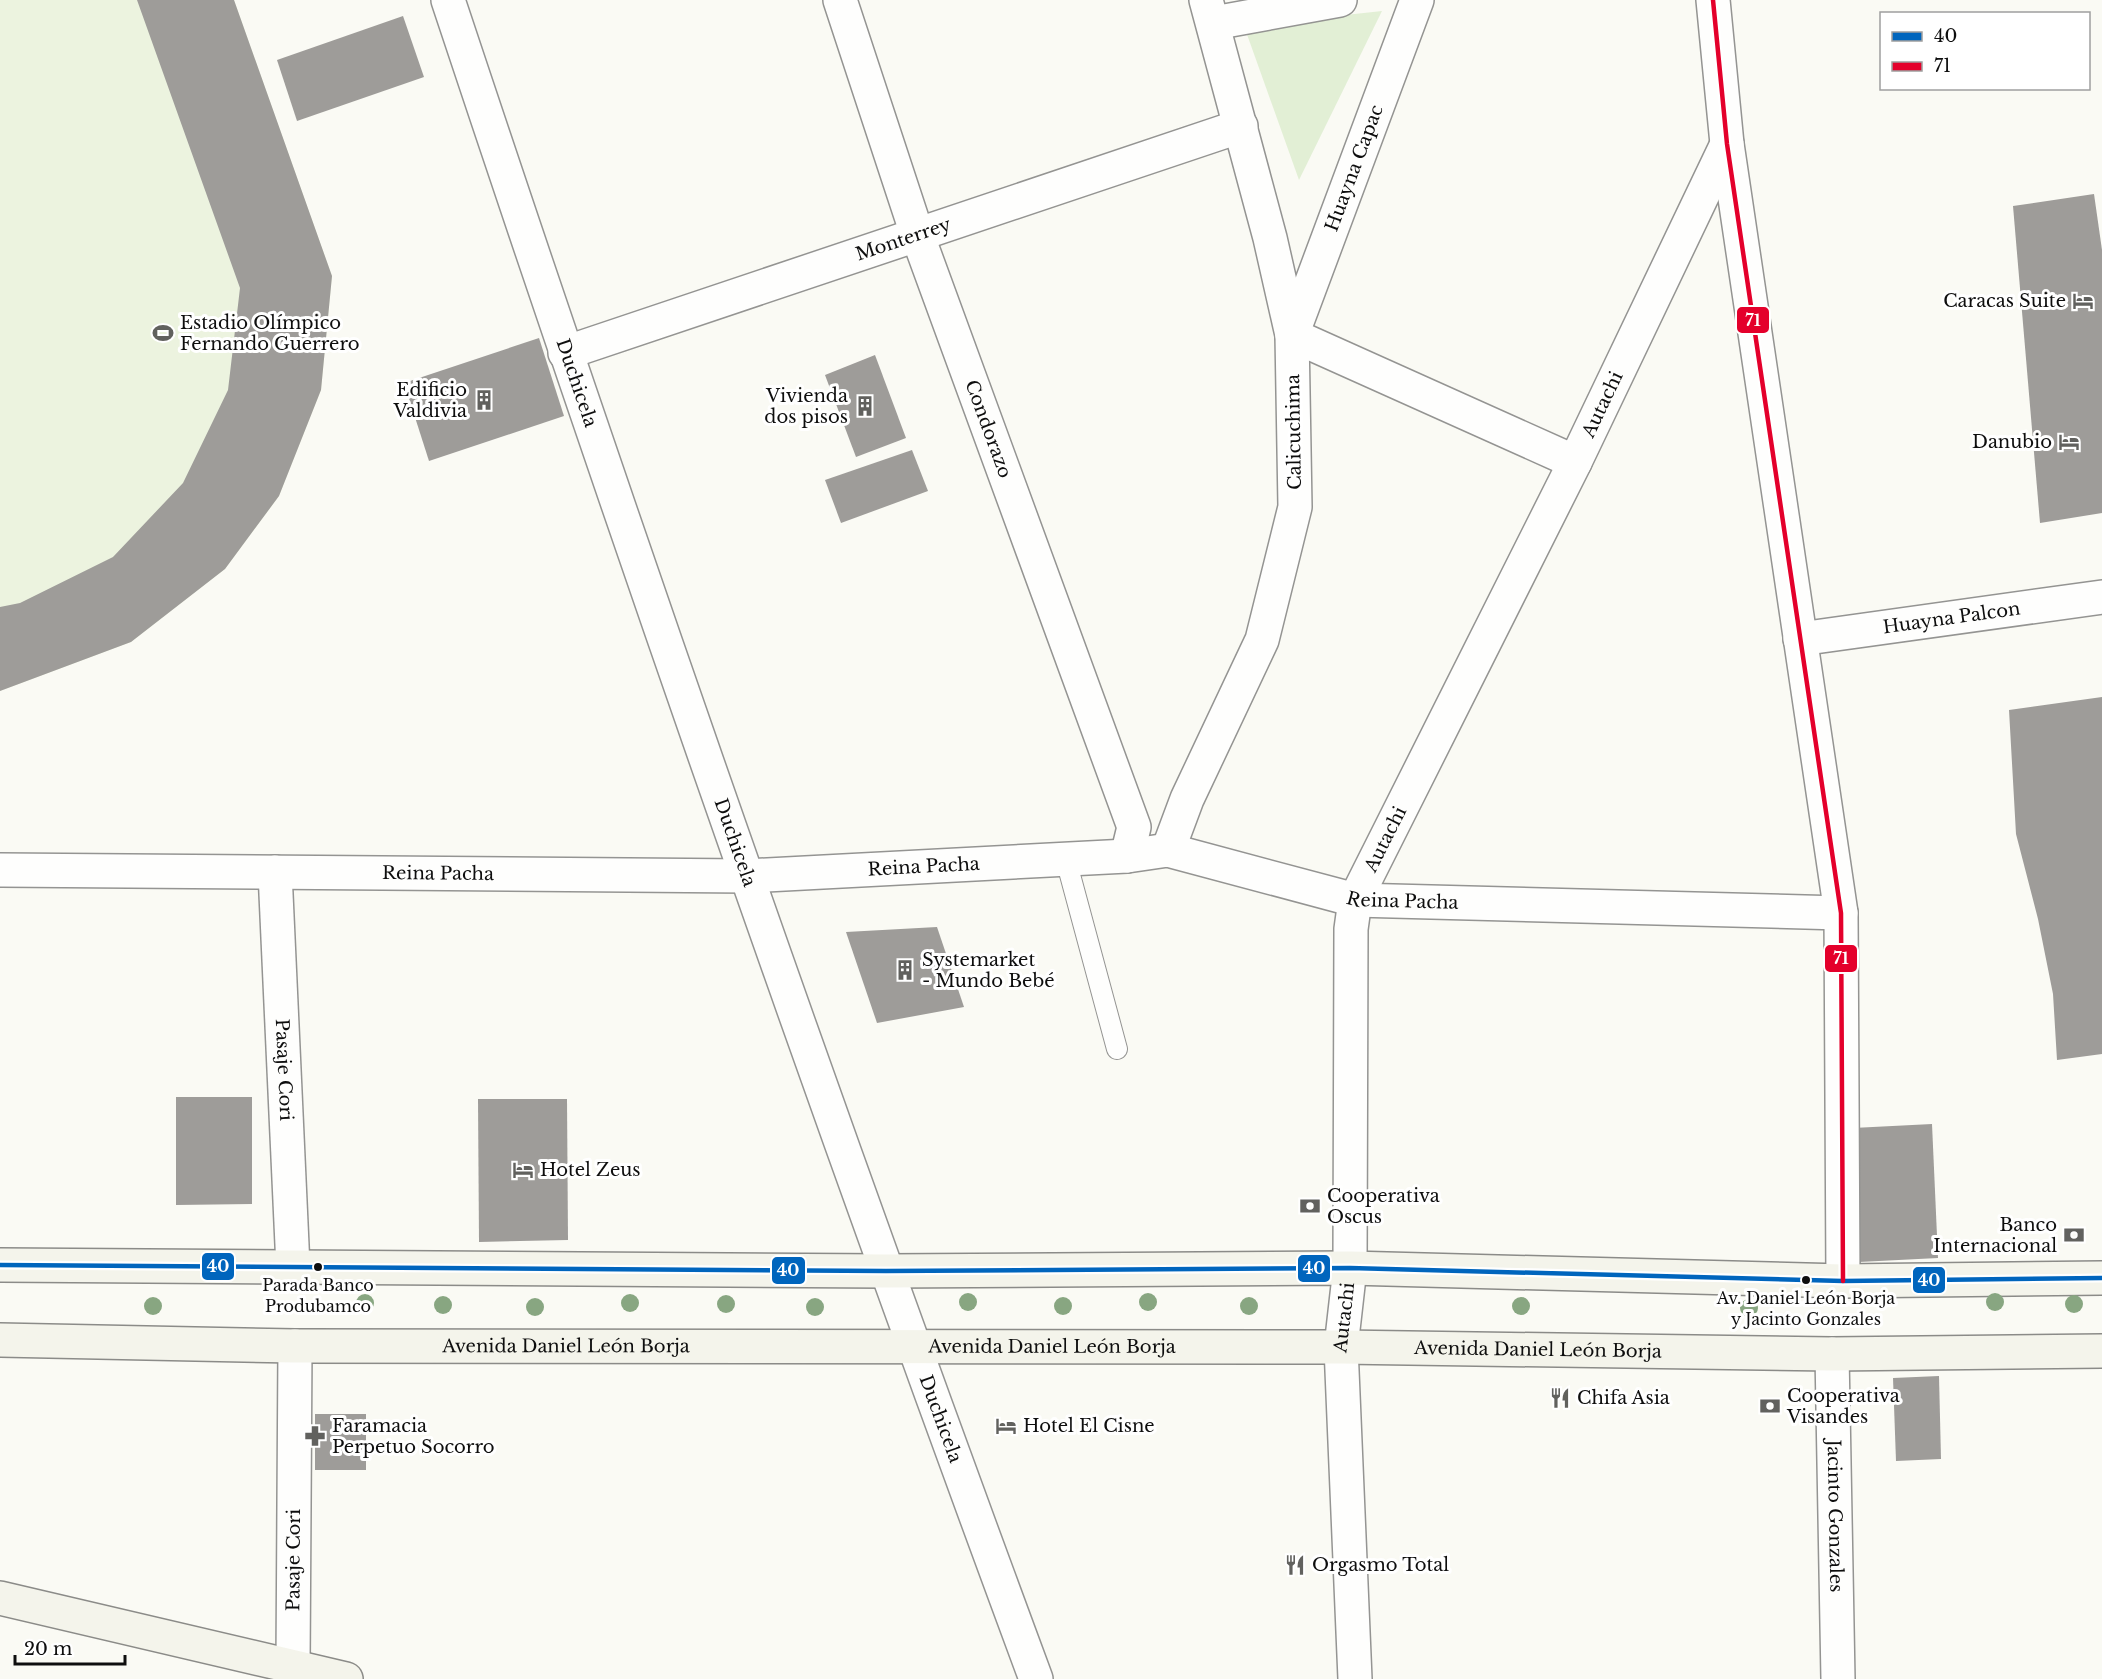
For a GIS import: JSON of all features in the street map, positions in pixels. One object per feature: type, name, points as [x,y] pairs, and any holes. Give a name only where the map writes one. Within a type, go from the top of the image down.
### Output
[{"type":"main road","points":[[0,1265],[886,1271],[1350,1268],[1843,1281],[2102,1278]]},
{"type":"main road","name":"Avenida Daniel León Borja","points":[[0,1340],[295,1346],[1341,1347],[1832,1354],[2102,1351]]},
{"type":"main road","points":[[0,1598],[346,1679]]},
{"type":"street","name":"Duchicela","points":[[448,0],[565,353],[747,876],[913,1347],[1036,1679]]},
{"type":"street","name":"Condorazo","points":[[840,0],[917,234],[1134,826],[1127,856]]},
{"type":"street","points":[[1210,11],[1340,0]]},
{"type":"street","name":"Huayna Capac","points":[[1292,335],[1417,0]]},
{"type":"street","points":[[1713,0],[1726,144],[1841,913],[1843,1281]]},
{"type":"street","name":"Calicuchima","points":[[1168,850],[1187,799],[1262,640],[1295,507],[1292,335],[1241,126],[1210,11]]},
{"type":"street","name":"Monterrey","points":[[565,353],[1241,126]]},
{"type":"street","name":"Autachi","points":[[1354,1679],[1341,1347],[1350,1268],[1351,929],[1355,900],[1575,462],[1726,144]]},
{"type":"street","points":[[1292,335],[1575,462]]},
{"type":"street","name":"Huayna Palcon","points":[[1800,639],[2102,597]]},
{"type":"street","name":"Reina Pacha","points":[[0,870],[747,876],[1066,860],[1127,856],[1168,850],[1355,900],[1841,913]]},
{"type":"street","name":"Pasaje Cori","points":[[275,872],[293,1267]]},
{"type":"street","name":"Pasaje Cori","points":[[293,1665],[295,1346]]},
{"type":"street","name":"Jacinto Gonzales","points":[[1832,1354],[1838,1679]]},
{"type":"lane","points":[[1066,860],[1117,1049]]},
{"type":"green space","name":"Estadio Olímpico Fernando Guerrero","points":[[0,0],[234,0],[332,276],[321,390],[279,496],[225,569],[131,642],[0,691]]},
{"type":"green space","points":[[1382,11],[1299,180],[1244,26]]},
{"type":"building","points":[[137,0],[234,0],[332,276],[321,390],[279,496],[225,569],[131,642],[0,691],[0,607],[20,603],[113,557],[183,483],[228,390],[240,288]]},
{"type":"building","points":[[403,16],[424,77],[297,121],[277,60]]},
{"type":"building","points":[[2094,194],[2102,250],[2102,513],[2040,523],[2013,206]]},
{"type":"building","name":"Edificio Valdivia","points":[[539,338],[564,416],[429,461],[404,383]]},
{"type":"building","name":"Vivienda dos pisos","points":[[875,355],[906,438],[856,457],[825,375]]},
{"type":"building","name":"Vivienda dos pisos","points":[[912,450],[928,491],[841,523],[825,480]]},
{"type":"building","points":[[2102,697],[2102,1054],[2057,1060],[2053,994],[2038,919],[2016,834],[2009,710]]},
{"type":"building","name":"Systemarket - Mundo Bebé","points":[[937,927],[964,1007],[877,1023],[846,932]]},
{"type":"building","points":[[176,1097],[252,1097],[252,1204],[176,1205]]},
{"type":"building","name":"Hotel Zeus","points":[[478,1099],[567,1099],[568,1240],[479,1242]]},
{"type":"building","points":[[1932,1124],[1938,1258],[1859,1262],[1853,1128]]},
{"type":"building","points":[[1939,1376],[1941,1459],[1896,1461],[1893,1378]]},
{"type":"building","points":[[315,1414],[366,1414],[366,1470],[315,1470]]},
{"type":"transit line","name":"71","points":[[1713,0],[1727,144],[1841,913],[1843,1281]]},
{"type":"transit line","name":"40","points":[[0,1265],[886,1271],[1350,1268],[1843,1281],[2102,1278]]},
{"type":"place","name":"Caracas Suite","points":[[2083,301]]},
{"type":"place","name":"Estadio Olímpico Fernando Guerrero","points":[[163,333]]},
{"type":"place","name":"Edificio Valdivia","points":[[484,400]]},
{"type":"place","name":"Vivienda dos pisos","points":[[865,406]]},
{"type":"place","name":"Danubio","points":[[2069,442]]},
{"type":"place","name":"Systemarket - Mundo Bebé","points":[[905,970]]},
{"type":"place","name":"Hotel Zeus","points":[[523,1170]]},
{"type":"place","name":"Cooperativa Oscus","points":[[1310,1206]]},
{"type":"place","name":"Banco Internacional","points":[[2074,1235]]},
{"type":"place","name":"Parada Banco Produbamco","points":[[318,1267]]},
{"type":"place","name":"Av. Daniel León Borja y Jacinto Gonzales","points":[[1806,1280]]},
{"type":"place","name":"Chifa Asia","points":[[1560,1398]]},
{"type":"place","name":"Cooperativa Visandes","points":[[1770,1406]]},
{"type":"place","name":"Hotel El Cisne","points":[[1006,1426]]},
{"type":"place","name":"Faramacia Perpetuo Socorro","points":[[315,1436]]},
{"type":"place","name":"Orgasmo Total","points":[[1295,1565]]}]
